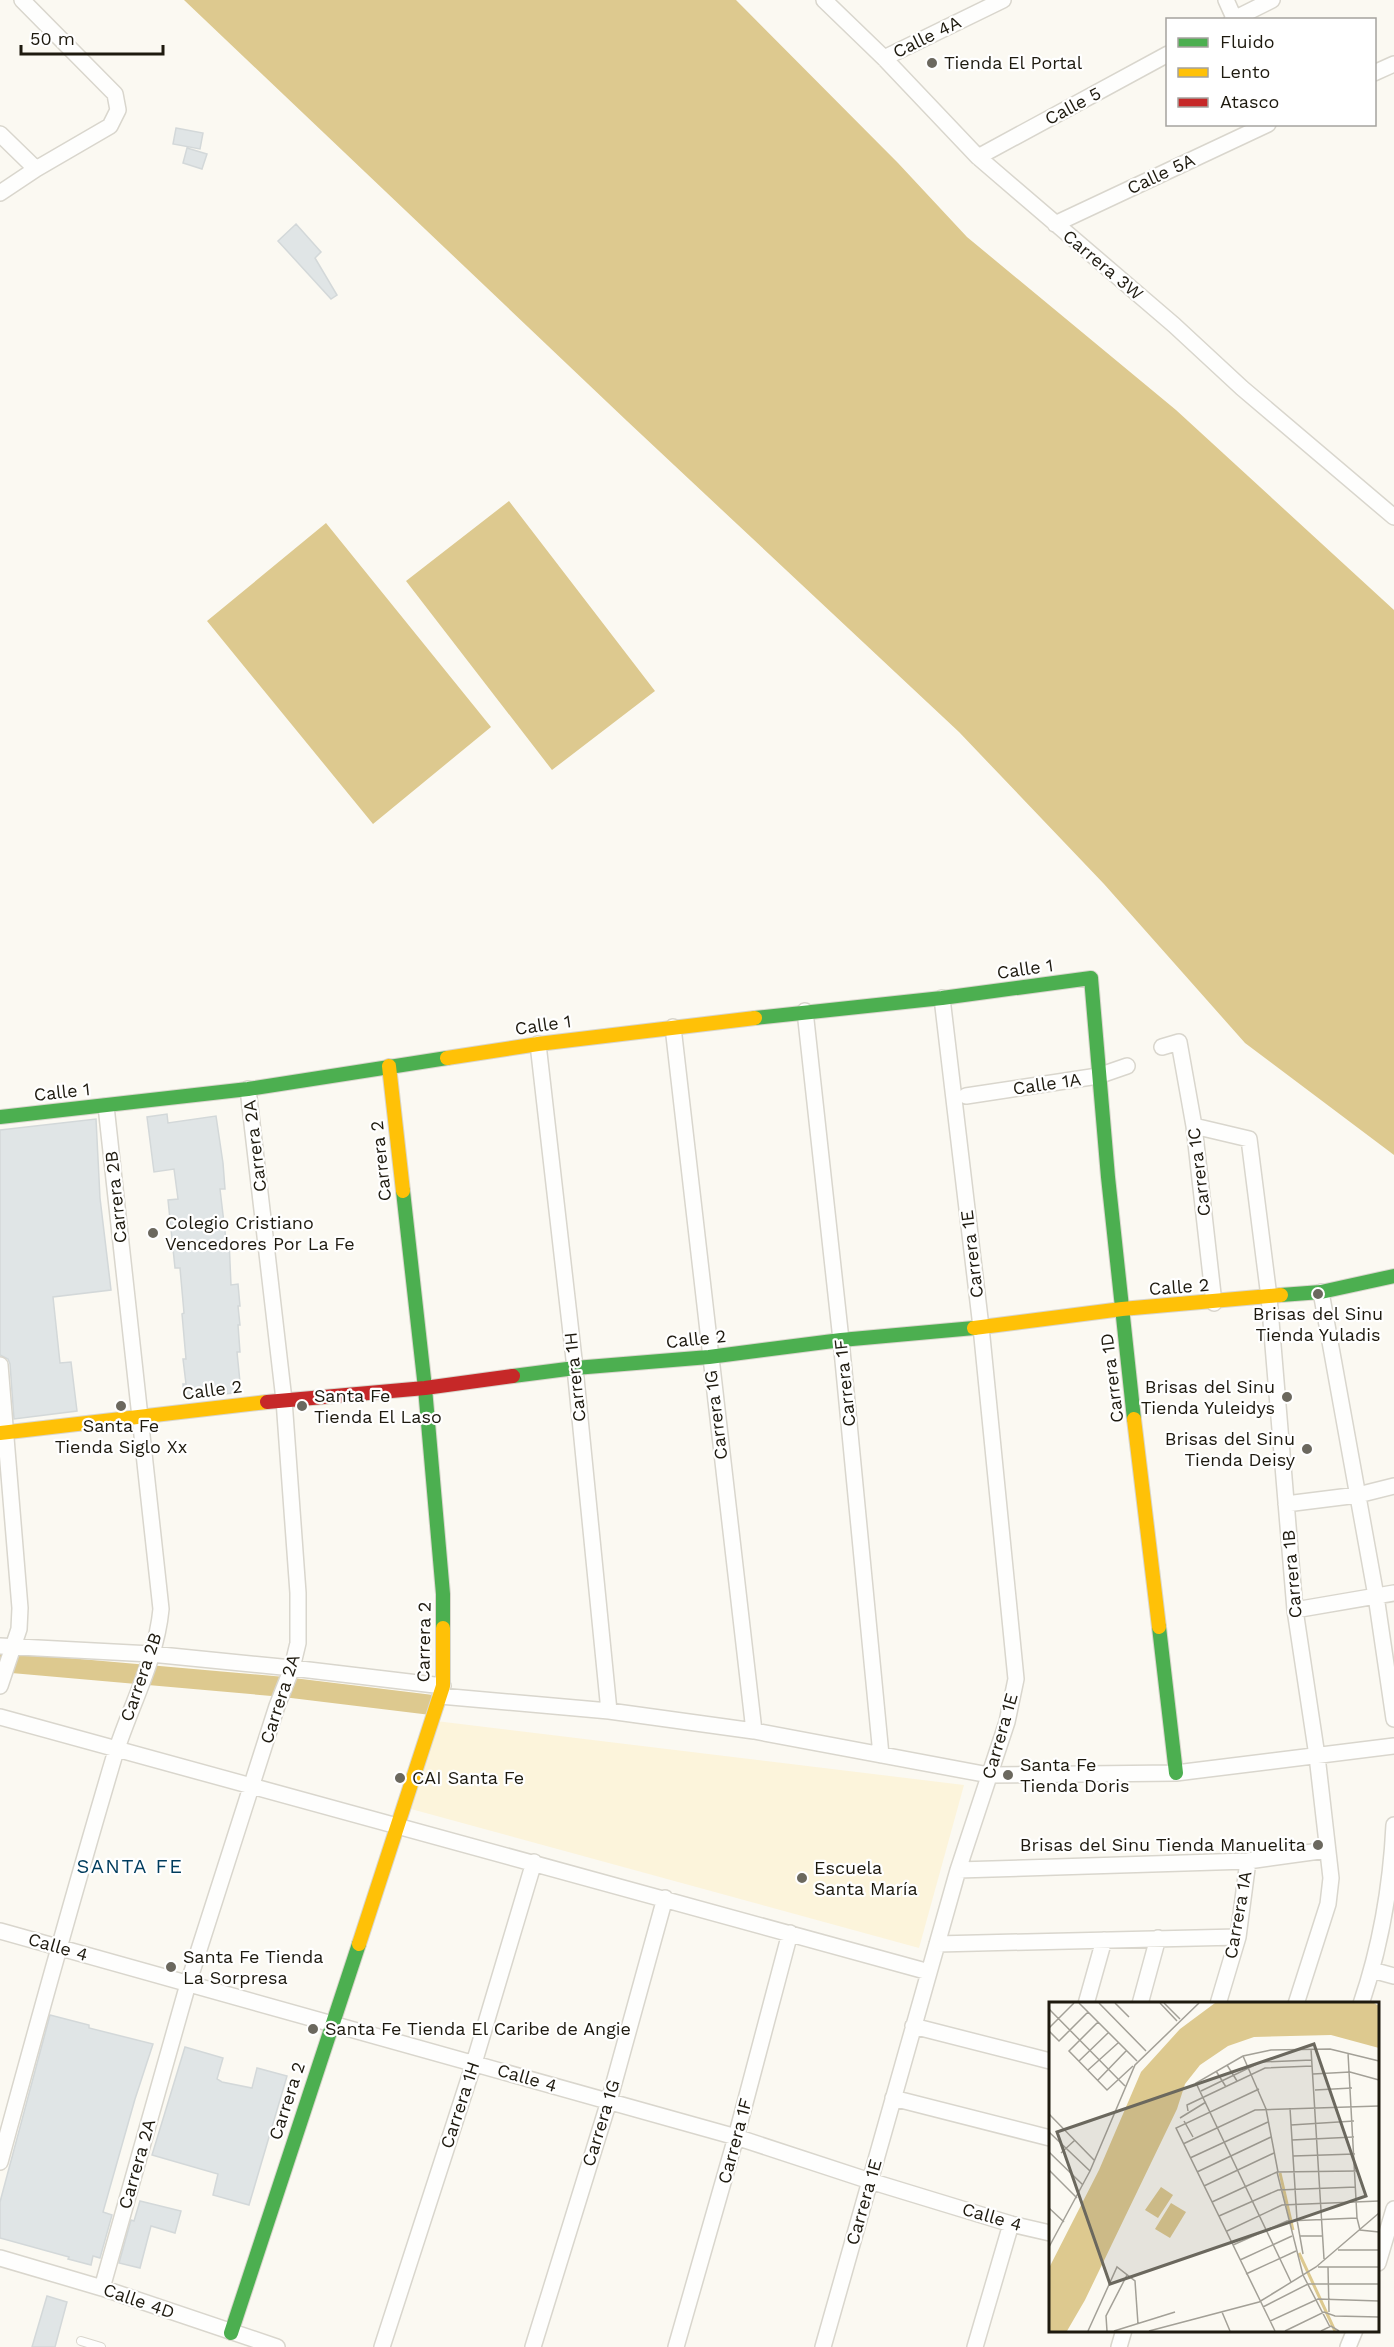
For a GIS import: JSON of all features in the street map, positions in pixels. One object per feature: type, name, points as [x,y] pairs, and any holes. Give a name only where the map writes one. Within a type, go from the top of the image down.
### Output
[{"type":"street","points":[[0,193],[110,126],[118,110],[115,94],[22,0]]},
{"type":"street","name":"Carrera 3W","points":[[824,0],[884,57],[978,157],[1394,518]]},
{"type":"street","name":"Calle 4A","points":[[884,57],[1003,0]]},
{"type":"street","points":[[1226,0],[1234,18]]},
{"type":"street","points":[[1236,18],[1272,0]]},
{"type":"street","name":"Calle 5","points":[[978,157],[1166,55]]},
{"type":"street","points":[[1376,72],[1394,64]]},
{"type":"street","name":"Calle 5A","points":[[1055,224],[1264,126]]},
{"type":"street","points":[[0,134],[36,169]]},
{"type":"street","name":"Calle 1","points":[[0,1117],[248,1089],[538,1044],[805,1011],[942,998],[1091,978]]},
{"type":"street","name":"Carrera 1D","points":[[1091,978],[1098,1076],[1122,1309],[1176,1773]]},
{"type":"street","name":"Carrera 1E","points":[[823,2347],[958,1870],[1007,1722],[1016,1679],[981,1327],[942,998]]},
{"type":"street","name":"Carrera 1F","points":[[805,1011],[841,1340],[881,1755]]},
{"type":"street","name":"Carrera 1G","points":[[673,1027],[709,1357],[754,1731]]},
{"type":"street","name":"Carrera 1C","points":[[1162,1047],[1179,1042],[1194,1126],[1214,1303]]},
{"type":"street","name":"Carrera 1H","points":[[538,1044],[575,1368],[609,1711]]},
{"type":"street","name":"Carrera 2","points":[[231,2333],[440,1697],[443,1594],[425,1388],[389,1066]]},
{"type":"street","name":"Calle 1A","points":[[966,1096],[1098,1076],[1127,1066]]},
{"type":"street","name":"Carrera 2A","points":[[102,2288],[189,1983],[277,1706],[291,1671],[298,1643],[298,1593],[284,1400],[248,1089]]},
{"type":"street","name":"Carrera 2B","points":[[0,2162],[58,1947],[116,1749],[159,1632],[160,1609],[106,1106]]},
{"type":"street","name":"Carrera 1B","points":[[1194,1126],[1249,1139],[1269,1296],[1295,1610],[1317,1756],[1331,1878],[1328,1904],[1297,2002]]},
{"type":"street","name":"Calle 2","points":[[4,1432],[284,1400],[425,1388],[575,1368],[709,1357],[1122,1309],[1214,1303],[1321,1292],[1394,1276]]},
{"type":"street","points":[[1321,1292],[1376,1596],[1394,1719]]},
{"type":"street","points":[[0,1365],[20,1608],[19,1629],[9,1649],[0,1686]]},
{"type":"street","points":[[1286,1504],[1358,1495],[1394,1486]]},
{"type":"street","points":[[1295,1610],[1394,1593]]},
{"type":"street","points":[[9,1649],[150,1658],[291,1671],[440,1697],[609,1711],[754,1731],[989,1775],[1176,1773],[1394,1746]]},
{"type":"street","points":[[0,1716],[251,1787],[399,1824],[929,1972]]},
{"type":"street","points":[[1362,2002],[1372,1970],[1388,1891],[1394,1825]]},
{"type":"street","points":[[958,1870],[1248,1861],[1327,1850]]},
{"type":"street","name":"Carrera 1A","points":[[1219,2002],[1238,1937],[1248,1861]]},
{"type":"street","name":"Carrera 1H","points":[[382,2347],[474,2063],[534,1862]]},
{"type":"street","name":"Carrera 1G","points":[[533,2347],[609,2101],[665,1898]]},
{"type":"street","name":"Calle 4","points":[[0,1931],[736,2137],[870,2181],[1011,2224],[1049,2233]]},
{"type":"street","name":"Carrera 1F","points":[[676,2347],[736,2137],[790,1933]]},
{"type":"street","points":[[937,1944],[1238,1937]]},
{"type":"street","points":[[1141,2002],[1158,1938]]},
{"type":"street","points":[[1087,2002],[1104,1940]]},
{"type":"street","points":[[1372,1970],[1394,1976]]},
{"type":"street","points":[[914,2026],[1049,2061]]},
{"type":"street","points":[[893,2098],[1049,2138]]},
{"type":"street","points":[[1379,2257],[1394,2209]]},
{"type":"street","points":[[975,2347],[1011,2224]]},
{"type":"street","name":"Calle 4D","points":[[0,2258],[102,2288],[277,2347]]},
{"type":"street","points":[[1119,2347],[1124,2332]]},
{"type":"street","points":[[1348,2347],[1355,2332]]},
{"type":"lane","points":[[81,2341],[101,2347]]},
{"type":"shaded area","points":[[184,0],[736,0],[898,163],[967,237],[1176,410],[1394,610],[1394,1155],[1245,1043],[1104,884],[959,732],[627,421]]},
{"type":"shaded area","points":[[509,501],[655,691],[552,770],[406,581]]},
{"type":"shaded area","points":[[326,523],[491,727],[373,824],[207,621]]},
{"type":"shaded area","name":"Escuela Santa María","points":[[436,1721],[964,1785],[919,1948],[411,1809]]},
{"type":"building","points":[[176,128],[203,133],[200,149],[173,144]]},
{"type":"building","points":[[187,148],[207,154],[202,169],[183,163]]},
{"type":"building","points":[[296,224],[321,252],[315,258],[337,295],[331,299],[278,241]]},
{"type":"building","points":[[167,1114],[168,1123],[216,1116],[223,1163],[225,1189],[220,1189],[226,1240],[229,1240],[231,1285],[238,1284],[240,1306],[238,1306],[240,1325],[238,1325],[240,1352],[237,1352],[241,1392],[184,1399],[183,1384],[186,1384],[183,1359],[186,1359],[182,1314],[184,1313],[180,1268],[175,1268],[168,1200],[178,1199],[174,1169],[154,1172],[147,1117]]},
{"type":"building","points":[[96,1119],[100,1198],[111,1290],[53,1297],[60,1363],[71,1362],[77,1411],[14,1419],[10,1364],[8,1359],[0,1355],[0,1130]]},
{"type":"building","points":[[50,2015],[89,2025],[89,2028],[153,2044],[103,2212],[112,2215],[100,2258],[93,2256],[91,2265],[0,2238],[0,2202]]},
{"type":"building","points":[[185,2047],[223,2058],[217,2079],[222,2082],[252,2088],[257,2068],[287,2076],[249,2205],[213,2195],[218,2174],[152,2155]]},
{"type":"building","points":[[140,2201],[181,2211],[175,2233],[151,2226],[140,2268],[119,2263],[131,2220],[134,2221]]},
{"type":"building","points":[[47,2296],[67,2302],[55,2347],[32,2347]]},
{"type":"waterway","points":[[0,1662],[284,1687],[432,1705]]},
{"type":"traffic: fast","points":[[755,1018],[942,998],[1091,978],[1108,1177],[1134,1419]]},
{"type":"traffic: fast","points":[[0,1117],[248,1089],[447,1058]]},
{"type":"traffic: fast","points":[[403,1191],[425,1388],[443,1594],[443,1628]]},
{"type":"traffic: fast","points":[[1281,1295],[1321,1292],[1394,1276]]},
{"type":"traffic: fast","points":[[513,1376],[575,1368],[709,1357],[841,1340],[974,1328]]},
{"type":"traffic: fast","points":[[1159,1627],[1176,1773]]},
{"type":"traffic: fast","points":[[231,2333],[359,1944]]},
{"type":"traffic: slow","points":[[447,1058],[538,1044],[755,1018]]},
{"type":"traffic: slow","points":[[389,1066],[403,1191]]},
{"type":"traffic: slow","points":[[974,1328],[1122,1309],[1281,1295]]},
{"type":"traffic: slow","points":[[0,1433],[267,1402]]},
{"type":"traffic: slow","points":[[1134,1419],[1159,1627]]},
{"type":"traffic: slow","points":[[359,1944],[443,1686],[443,1628]]},
{"type":"traffic: jam","points":[[267,1402],[425,1388],[513,1376]]},
{"type":"place","name":"Tienda El Portal","points":[[932,63]]},
{"type":"place","name":"Colegio Cristiano Vencedores Por La Fe","points":[[153,1233]]},
{"type":"place","name":"Brisas del Sinu Tienda Yuladis","points":[[1318,1294]]},
{"type":"place","name":"Brisas del Sinu Tienda Yuleidys","points":[[1287,1397]]},
{"type":"place","name":"Santa Fe Tienda Siglo Xx","points":[[121,1406]]},
{"type":"place","name":"Santa Fe Tienda El Laso","points":[[302,1406]]},
{"type":"place","name":"Brisas del Sinu Tienda Deisy","points":[[1307,1449]]},
{"type":"place","name":"Santa Fe Tienda Doris","points":[[1008,1775]]},
{"type":"place","name":"CAI Santa Fe","points":[[400,1778]]},
{"type":"place","name":"Brisas del Sinu Tienda Manuelita","points":[[1318,1845]]},
{"type":"place","name":"Escuela Santa María","points":[[802,1878]]},
{"type":"place","name":"Santa Fe Tienda La Sorpresa","points":[[171,1967]]},
{"type":"place","name":"Santa Fe Tienda El Caribe de Angie","points":[[313,2029]]},
{"type":"district","name":"SANTA FE","points":[[130,1866]]}]
